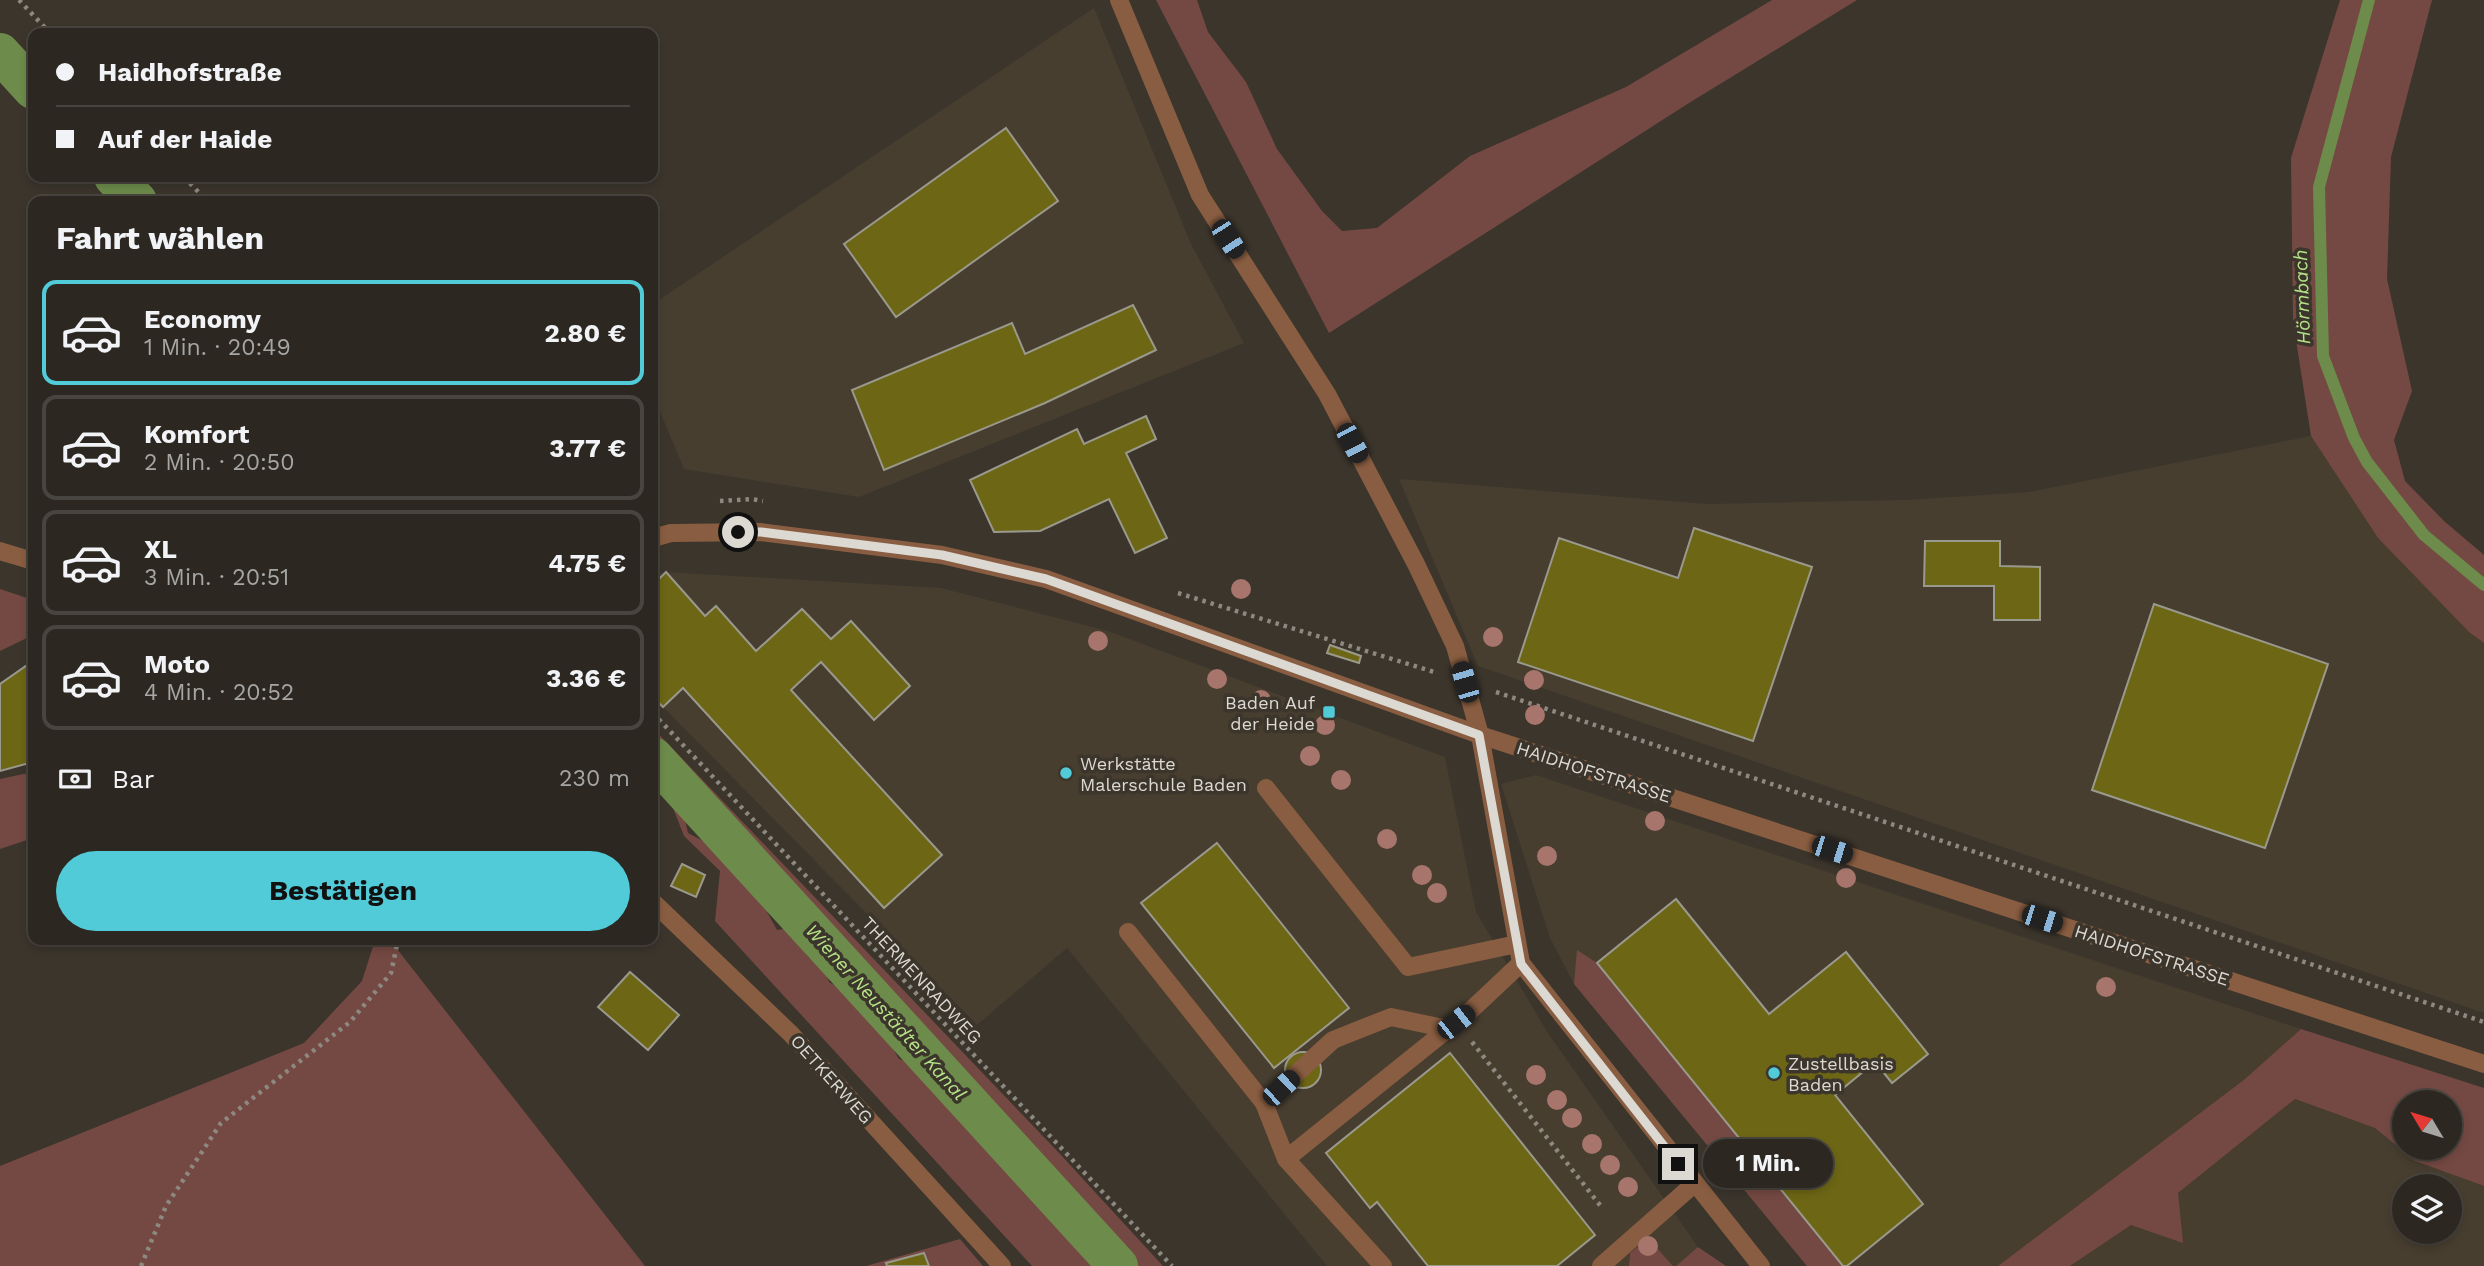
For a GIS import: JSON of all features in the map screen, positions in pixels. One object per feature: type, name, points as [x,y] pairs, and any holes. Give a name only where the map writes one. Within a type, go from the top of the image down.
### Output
[{"type":"street","points":[[1119,0],[1200,195],[1327,394],[1416,564],[1455,646],[1479,735],[1521,964],[1761,1266]]},
{"type":"street","name":"HAIDHOFSTRASSE","points":[[658,537],[671,533],[761,532],[942,555],[1046,579],[1479,735],[2484,1064]]},
{"type":"street","points":[[0,551],[28,559]]},
{"type":"street","points":[[1266,788],[1408,967],[1517,944]]},
{"type":"street","name":"OETKERWEG","points":[[658,907],[791,1034],[1002,1266]]},
{"type":"street","points":[[1128,932],[1264,1103],[1286,1159],[1382,1266]]},
{"type":"street","points":[[1286,1159],[1452,1026],[1521,964]]},
{"type":"street","points":[[1264,1103],[1334,1040],[1391,1017],[1452,1026]]},
{"type":"street","points":[[1601,1266],[1694,1184]]},
{"type":"path","points":[[19,0],[45,28]]},
{"type":"path","points":[[189,182],[202,196]]},
{"type":"path","points":[[712,502],[752,499],[766,502]]},
{"type":"path","points":[[1166,589],[1465,682],[2484,1022]]},
{"type":"path","name":"THERMENRADWEG","points":[[658,718],[1172,1266]]},
{"type":"path","points":[[141,1266],[166,1206],[220,1123],[350,1022],[391,973],[397,945]]},
{"type":"path","points":[[1452,1026],[1603,1209]]},
{"type":"shaded area","points":[[1156,0],[1197,0],[1208,32],[1246,82],[1277,149],[1322,211],[1342,231],[1377,228],[1470,156],[1626,87],[1772,0],[1857,0],[1689,103],[1329,333]]},
{"type":"shaded area","points":[[2340,0],[2432,0],[2391,157],[2387,279],[2412,391],[2394,440],[2405,481],[2444,521],[2484,555],[2484,643],[2469,632],[2378,538],[2311,436],[2293,321],[2291,158]]},
{"type":"shaded area","points":[[1094,8],[1191,244],[1244,343],[859,497],[684,469],[658,407],[658,301]]},
{"type":"shaded area","points":[[2311,436],[2378,538],[2469,632],[2484,643],[2484,1013],[1478,666],[1399,479],[1707,504],[1906,500],[2029,492]]},
{"type":"shaded area","points":[[666,572],[941,588],[1108,631],[1445,757],[1476,912],[1548,1033],[1698,1247],[1676,1266],[1673,1266],[1648,1238],[1630,1253],[1629,1266],[1327,1266],[1067,948],[977,1025],[658,702],[658,574]]},
{"type":"shaded area","points":[[0,589],[28,598],[28,637],[0,651]]},
{"type":"shaded area","points":[[658,733],[1061,1155],[1163,1266],[1125,1266],[1063,1192],[933,1055],[894,996],[875,990],[658,758]]},
{"type":"shaded area","points":[[658,771],[680,797],[688,833],[738,859],[777,930],[790,928],[809,958],[823,960],[829,982],[858,999],[881,1024],[879,1033],[885,1035],[899,1059],[924,1067],[1110,1266],[1032,1266],[715,921],[720,871],[684,836],[673,808],[658,790]]},
{"type":"shaded area","points":[[28,773],[28,840],[0,849],[0,779]]},
{"type":"shaded area","points":[[1536,775],[2301,1029],[2245,1079],[1998,1266],[1807,1266],[1574,984],[1550,938],[1501,784]]},
{"type":"shaded area","points":[[373,945],[394,945],[645,1266],[0,1266],[0,1166],[304,1043],[362,981]]},
{"type":"shaded area","points":[[1577,950],[1597,963],[1843,1266],[1807,1266],[1574,984]]},
{"type":"shaded area","points":[[2301,1029],[2484,1088],[2484,1186],[2462,1178],[2462,1174],[2451,1174],[2414,1160],[2462,1160],[2462,1090],[2392,1090],[2392,1142],[2375,1128],[2295,1099],[2178,1193],[2183,1243],[2131,1225],[2070,1266],[1998,1266],[2245,1079]]},
{"type":"shaded area","points":[[2295,1099],[2375,1128],[2392,1142],[2392,1160],[2414,1160],[2451,1174],[2392,1174],[2392,1244],[2462,1244],[2462,1178],[2484,1186],[2484,1266],[2070,1266],[2178,1193]]},
{"type":"shaded area","points":[[1648,1238],[1673,1266],[1629,1266],[1630,1253]]},
{"type":"shaded area","points":[[960,1239],[983,1266],[866,1266]]},
{"type":"shaded area","points":[[1698,1247],[1726,1266],[1676,1266]]},
{"type":"building","points":[[1006,128],[1058,201],[896,317],[844,244]]},
{"type":"building","points":[[1133,305],[1156,350],[1045,403],[884,470],[852,390],[1012,323],[1025,354]]},
{"type":"building","points":[[1146,416],[1156,439],[1126,453],[1167,538],[1135,553],[1109,499],[1040,531],[994,532],[970,480],[1077,429],[1084,444]]},
{"type":"building","points":[[1694,528],[1812,567],[1753,741],[1518,662],[1559,538],[1678,578]]},
{"type":"building","points":[[1925,541],[2000,541],[2000,566],[2040,567],[2040,620],[1994,620],[1994,586],[1924,586]]},
{"type":"building","points":[[666,572],[705,616],[716,606],[756,651],[802,609],[831,639],[851,621],[910,686],[874,720],[821,662],[791,690],[942,855],[884,908],[683,688],[663,707],[658,702],[658,580]]},
{"type":"building","points":[[2154,604],[2328,664],[2265,848],[2092,790]]},
{"type":"building","points":[[1330,645],[1361,656],[1359,663],[1327,653]]},
{"type":"building","points":[[28,664],[28,763],[0,771],[0,684]]},
{"type":"building","points":[[1217,843],[1349,1008],[1274,1068],[1141,903]]},
{"type":"building","points":[[682,864],[705,875],[696,897],[671,886]]},
{"type":"building","name":"Zustellbasis Baden","points":[[1676,899],[1769,1014],[1846,952],[1928,1054],[1892,1083],[1875,1062],[1835,1095],[1923,1204],[1847,1266],[1843,1266],[1597,963]]},
{"type":"building","points":[[630,972],[679,1015],[648,1050],[598,1007]]},
{"type":"building","points":[[1303,1052],[1316,1057],[1321,1070],[1316,1083],[1303,1088],[1290,1083],[1285,1070],[1290,1057]]},
{"type":"building","points":[[1450,1053],[1595,1235],[1557,1266],[1428,1266],[1377,1202],[1370,1208],[1326,1153]]},
{"type":"building","points":[[924,1253],[929,1266],[887,1266],[886,1263]]},
{"type":"waterway","name":"Hörmbach","points":[[2369,0],[2319,187],[2323,356],[2354,438],[2367,462],[2424,535],[2484,585]]},
{"type":"waterway","name":"Wiener Neustädter Kanal","points":[[0,53],[28,84]]},
{"type":"waterway","name":"Wiener Neustädter Kanal","points":[[119,182],[132,196]]},
{"type":"waterway","name":"Wiener Neustädter Kanal","points":[[658,762],[1118,1266]]},
{"type":"place","name":"Baden Auf der Heide","points":[[1329,712]]},
{"type":"place","name":"Werkstätte Malerschule Baden","points":[[1066,773]]},
{"type":"place","name":"Zustellbasis Baden","points":[[1774,1073]]},
{"type":"route","points":[[738,532],[761,532],[942,555],[1046,579],[1479,735],[1521,964],[1678,1164]]}]
